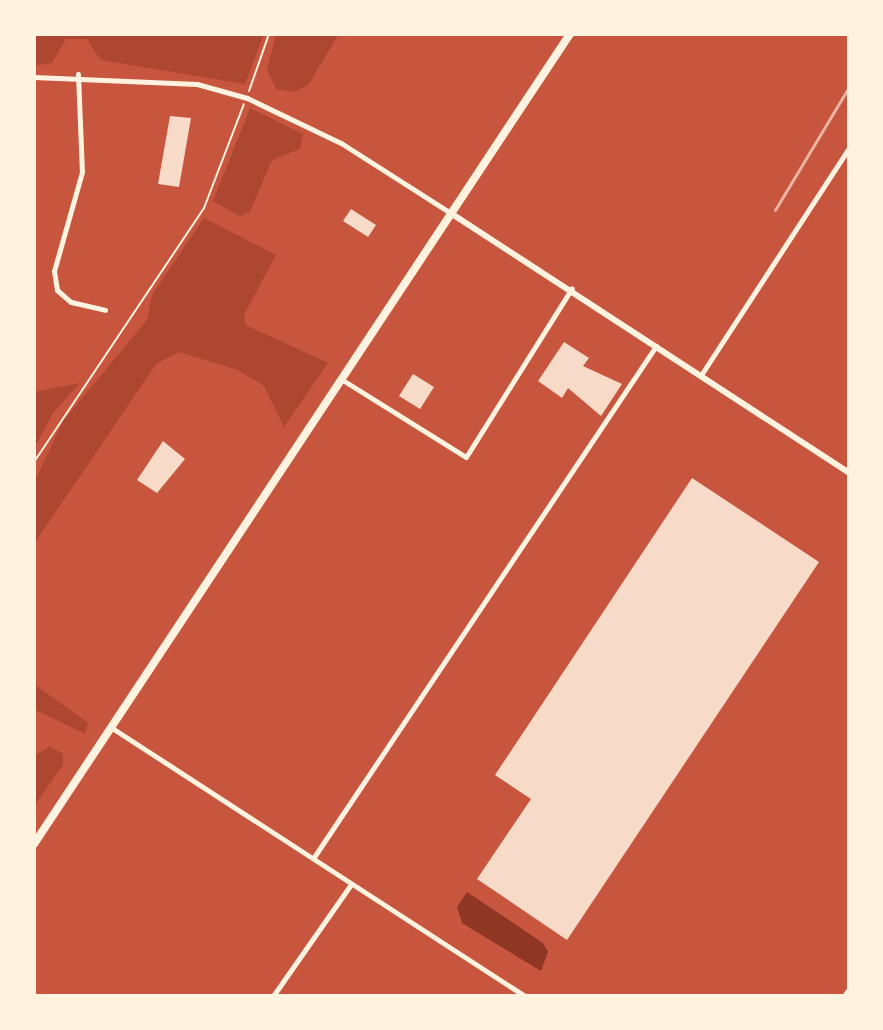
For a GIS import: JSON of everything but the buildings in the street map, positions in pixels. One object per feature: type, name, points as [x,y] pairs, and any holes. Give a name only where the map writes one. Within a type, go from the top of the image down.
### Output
[{"type":"main road","points":[[34,844],[449,212],[570,34]]},
{"type":"street","points":[[78,74],[82,172],[54,271],[57,290],[71,302],[105,310]]},
{"type":"street","points":[[34,77],[78,74],[197,84],[247,98],[341,143],[572,288],[849,473]]},
{"type":"street","points":[[701,375],[849,148]]},
{"type":"street","points":[[339,379],[466,457],[572,288]]},
{"type":"street","points":[[314,857],[657,345]]},
{"type":"street","points":[[112,728],[525,996]]},
{"type":"street","points":[[273,996],[351,884]]},
{"type":"street","points":[[844,996],[849,989]]},
{"type":"path","points":[[34,462],[204,208],[269,34]]},
{"type":"shaded area","points":[[34,34],[264,34],[245,84],[101,60],[86,39],[66,39],[52,63],[34,66]]},
{"type":"shaded area","points":[[276,34],[339,34],[308,85],[294,92],[276,89],[267,70]]},
{"type":"shaded area","points":[[250,108],[303,134],[300,149],[272,160],[250,212],[240,216],[213,201]]},
{"type":"shaded area","points":[[204,218],[276,255],[244,315],[246,325],[328,363],[284,427],[264,386],[238,370],[179,352],[156,364],[34,544],[34,483],[63,421],[147,320],[152,295]]},
{"type":"shaded area","points":[[80,383],[53,413],[34,449],[34,392]]},
{"type":"shaded area","points":[[34,684],[88,723],[85,734],[34,709]]},
{"type":"shaded area","points":[[50,746],[63,754],[63,765],[34,806],[34,756]]},
{"type":"shaded area","points":[[467,892],[543,943],[548,952],[541,971],[462,923],[457,907]]},
{"type":"railway","points":[[775,210],[849,87]]}]
